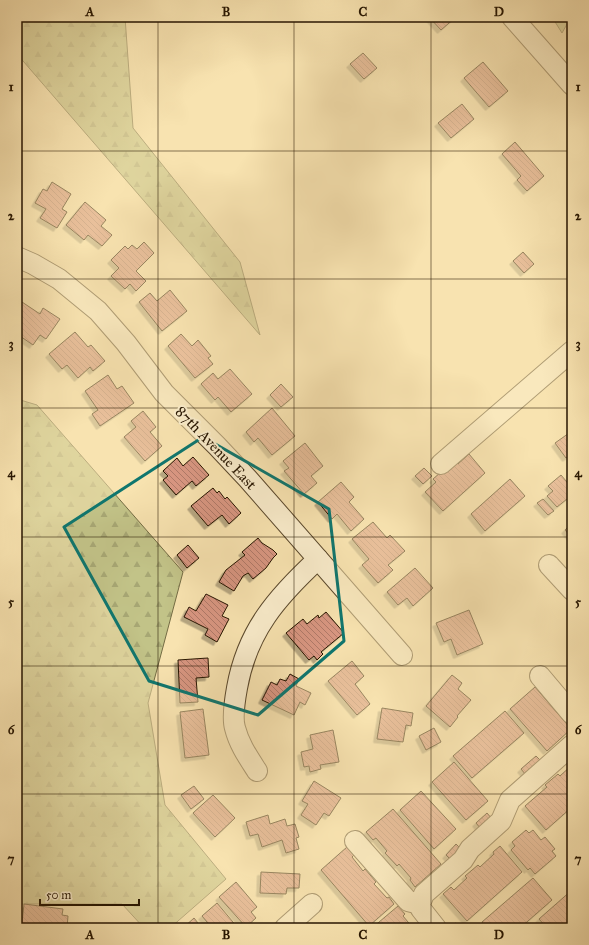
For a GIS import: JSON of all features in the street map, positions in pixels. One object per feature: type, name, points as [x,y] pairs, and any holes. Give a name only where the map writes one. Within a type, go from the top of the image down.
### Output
[{"type":"street","points":[[512,17],[572,85]]},
{"type":"street","name":"87th Avenue East","points":[[17,257],[33,264],[59,279],[98,311],[126,343],[164,393],[227,457],[402,655]]},
{"type":"street","points":[[441,464],[572,351]]},
{"type":"street","points":[[257,771],[242,747],[235,727],[235,697],[240,669],[249,644],[268,613],[290,586],[318,559]]},
{"type":"street","points":[[549,565],[572,590]]},
{"type":"street","points":[[540,676],[572,714]]},
{"type":"street","points":[[436,928],[424,914],[420,904],[424,894],[463,860],[473,846],[501,821],[510,800],[572,745]]},
{"type":"street","points":[[355,841],[408,901],[420,904]]},
{"type":"street","points":[[285,928],[312,904]]},
{"type":"highlighted area","points":[[203,437],[329,509],[344,641],[258,715],[149,681],[64,527]]},
{"type":"green space","points":[[17,17],[125,17],[133,128],[240,262],[260,335],[17,54]]},
{"type":"green space","points":[[552,17],[571,17],[562,33]]},
{"type":"green space","points":[[17,399],[37,405],[183,572],[148,703],[165,805],[226,879],[170,928],[144,928],[122,904],[17,904]]},
{"type":"building","points":[[429,17],[456,17],[441,30]]},
{"type":"building","points":[[363,53],[377,68],[364,79],[350,64]]},
{"type":"building","points":[[483,62],[508,91],[489,107],[464,78]]},
{"type":"building","points":[[462,104],[474,119],[451,138],[438,123]]},
{"type":"building","points":[[515,142],[544,176],[527,191],[517,180],[521,176],[502,154]]},
{"type":"building","points":[[52,182],[71,194],[62,209],[67,212],[57,228],[40,218],[46,209],[35,203],[43,189],[47,191]]},
{"type":"building","points":[[85,202],[106,220],[101,226],[112,235],[102,246],[88,235],[84,240],[66,225]]},
{"type":"building","points":[[144,242],[154,253],[136,271],[146,281],[136,291],[130,284],[125,289],[111,276],[119,268],[111,260],[125,246],[128,249],[132,245],[137,249]]},
{"type":"building","points":[[523,252],[534,264],[524,273],[513,261]]},
{"type":"building","points":[[170,290],[187,311],[162,331],[139,302],[150,293],[157,301]]},
{"type":"building","points":[[22,302],[40,314],[43,308],[60,319],[46,339],[40,335],[33,345],[17,334],[17,309]]},
{"type":"building","points":[[75,332],[88,347],[91,345],[105,361],[93,371],[90,367],[78,378],[67,365],[62,369],[49,354]]},
{"type":"building","points":[[181,334],[192,346],[198,340],[211,356],[208,358],[213,364],[195,378],[168,346]]},
{"type":"building","points":[[230,369],[252,394],[231,412],[218,397],[215,400],[201,384],[213,373],[218,379]]},
{"type":"building","points":[[108,375],[117,389],[122,386],[134,403],[100,426],[92,414],[98,410],[85,391]]},
{"type":"building","points":[[281,384],[293,397],[281,407],[270,395]]},
{"type":"building","points":[[272,408],[295,436],[272,455],[258,438],[254,442],[246,432]]},
{"type":"building","points":[[143,411],[156,427],[150,432],[162,446],[145,461],[124,437],[136,427],[131,421]]},
{"type":"building","points":[[572,431],[572,454],[566,458],[555,443]]},
{"type":"building","points":[[305,443],[323,466],[311,476],[317,483],[304,494],[284,471],[289,468],[283,461]]},
{"type":"building","points":[[469,454],[485,473],[443,511],[425,492],[436,482],[433,479],[455,460],[458,464]]},
{"type":"building","points":[[193,457],[209,475],[196,486],[192,481],[176,495],[163,480],[168,476],[163,471],[177,458],[183,466]]},
{"type":"building","points":[[424,468],[432,476],[423,484],[415,476]]},
{"type":"building","points":[[561,475],[572,488],[572,495],[557,507],[547,496],[553,491],[548,486]]},
{"type":"building","points":[[510,479],[525,496],[485,531],[471,514]]},
{"type":"building","points":[[341,482],[354,497],[349,502],[364,519],[351,531],[337,514],[332,519],[318,502]]},
{"type":"building","points":[[213,488],[217,493],[219,491],[225,499],[227,497],[241,513],[229,524],[222,515],[208,526],[191,506]]},
{"type":"building","points":[[543,499],[554,511],[548,515],[537,503]]},
{"type":"building","points":[[373,522],[387,538],[390,535],[405,551],[388,565],[393,570],[378,583],[362,565],[369,559],[352,539]]},
{"type":"building","points":[[572,523],[572,538],[565,530]]},
{"type":"building","points":[[258,538],[262,543],[277,554],[266,568],[253,579],[248,573],[243,576],[234,591],[219,582],[226,570],[245,555],[242,552]]},
{"type":"building","points":[[188,545],[199,558],[187,568],[177,555]]},
{"type":"building","points":[[415,568],[433,588],[413,606],[407,598],[398,605],[387,592]]},
{"type":"building","points":[[206,594],[228,605],[222,616],[229,619],[217,642],[205,635],[208,629],[184,617],[189,607],[196,611]]},
{"type":"building","points":[[469,610],[483,644],[457,655],[451,639],[444,642],[436,623]]},
{"type":"building","points":[[326,612],[344,633],[321,652],[323,654],[317,660],[314,656],[309,660],[286,633],[303,619],[307,624],[318,615],[319,618]]},
{"type":"building","points":[[208,658],[209,677],[196,678],[198,702],[180,703],[178,660]]},
{"type":"building","points":[[352,661],[364,676],[355,684],[370,704],[357,715],[328,681]]},
{"type":"building","points":[[290,674],[299,679],[296,686],[311,693],[305,705],[300,702],[294,715],[262,700],[271,682],[277,685],[280,679],[286,681]]},
{"type":"building","points":[[452,675],[462,683],[458,689],[471,700],[457,716],[458,717],[450,727],[426,706]]},
{"type":"building","points":[[535,687],[571,729],[547,751],[510,709]]},
{"type":"building","points":[[382,708],[413,713],[411,726],[406,725],[403,742],[377,739]]},
{"type":"building","points":[[203,709],[209,755],[185,758],[180,712]]},
{"type":"building","points":[[505,711],[524,733],[472,778],[453,756]]},
{"type":"building","points":[[434,728],[441,742],[426,750],[419,736]]},
{"type":"building","points":[[333,730],[339,762],[320,765],[321,769],[310,772],[309,766],[304,767],[301,752],[313,749],[310,735]]},
{"type":"building","points":[[536,756],[541,761],[526,775],[521,769]]},
{"type":"building","points":[[454,762],[488,801],[466,820],[432,782]]},
{"type":"building","points":[[572,765],[572,807],[546,830],[525,806],[547,787],[545,785],[558,774],[560,776]]},
{"type":"building","points":[[314,781],[341,798],[329,816],[324,813],[316,825],[301,815],[308,804],[302,801]]},
{"type":"building","points":[[194,786],[204,799],[191,809],[181,795]]},
{"type":"building","points":[[421,791],[456,829],[434,849],[400,810]]},
{"type":"building","points":[[213,795],[235,818],[215,837],[193,813]]},
{"type":"building","points":[[393,809],[441,864],[415,887],[410,880],[411,878],[399,864],[397,866],[385,853],[387,851],[376,838],[373,840],[366,832]]},
{"type":"building","points":[[487,813],[492,819],[481,829],[476,823]]},
{"type":"building","points":[[268,815],[270,824],[285,819],[287,826],[295,824],[299,837],[296,838],[299,849],[286,853],[282,840],[262,847],[258,834],[250,836],[246,822]]},
{"type":"building","points":[[526,830],[529,833],[533,830],[541,840],[545,837],[555,849],[552,851],[556,856],[535,874],[530,868],[528,870],[511,850],[515,846],[512,842]]},
{"type":"building","points":[[456,844],[462,850],[451,860],[446,855]]},
{"type":"building","points":[[500,846],[522,872],[467,921],[443,894],[451,887],[454,890],[467,878],[465,876],[478,865],[480,867]]},
{"type":"building","points":[[347,847],[354,855],[352,857],[363,871],[365,869],[376,882],[374,884],[387,898],[389,897],[394,904],[369,926],[321,870]]},
{"type":"building","points":[[261,872],[300,874],[299,888],[287,888],[286,894],[260,893]]},
{"type":"building","points":[[533,878],[552,900],[520,928],[486,928],[482,922]]},
{"type":"building","points":[[236,882],[257,907],[251,912],[256,918],[246,927],[219,897]]},
{"type":"building","points":[[572,890],[572,928],[547,928],[539,919]]},
{"type":"building","points":[[217,903],[238,928],[212,928],[202,916]]},
{"type":"building","points":[[24,904],[63,909],[62,915],[68,916],[67,928],[22,923]]},
{"type":"building","points":[[398,906],[405,914],[403,916],[413,928],[372,928]]},
{"type":"building","points":[[194,918],[202,928],[183,928]]},
{"type":"building","points":[[455,923],[467,928],[453,928]]}]
